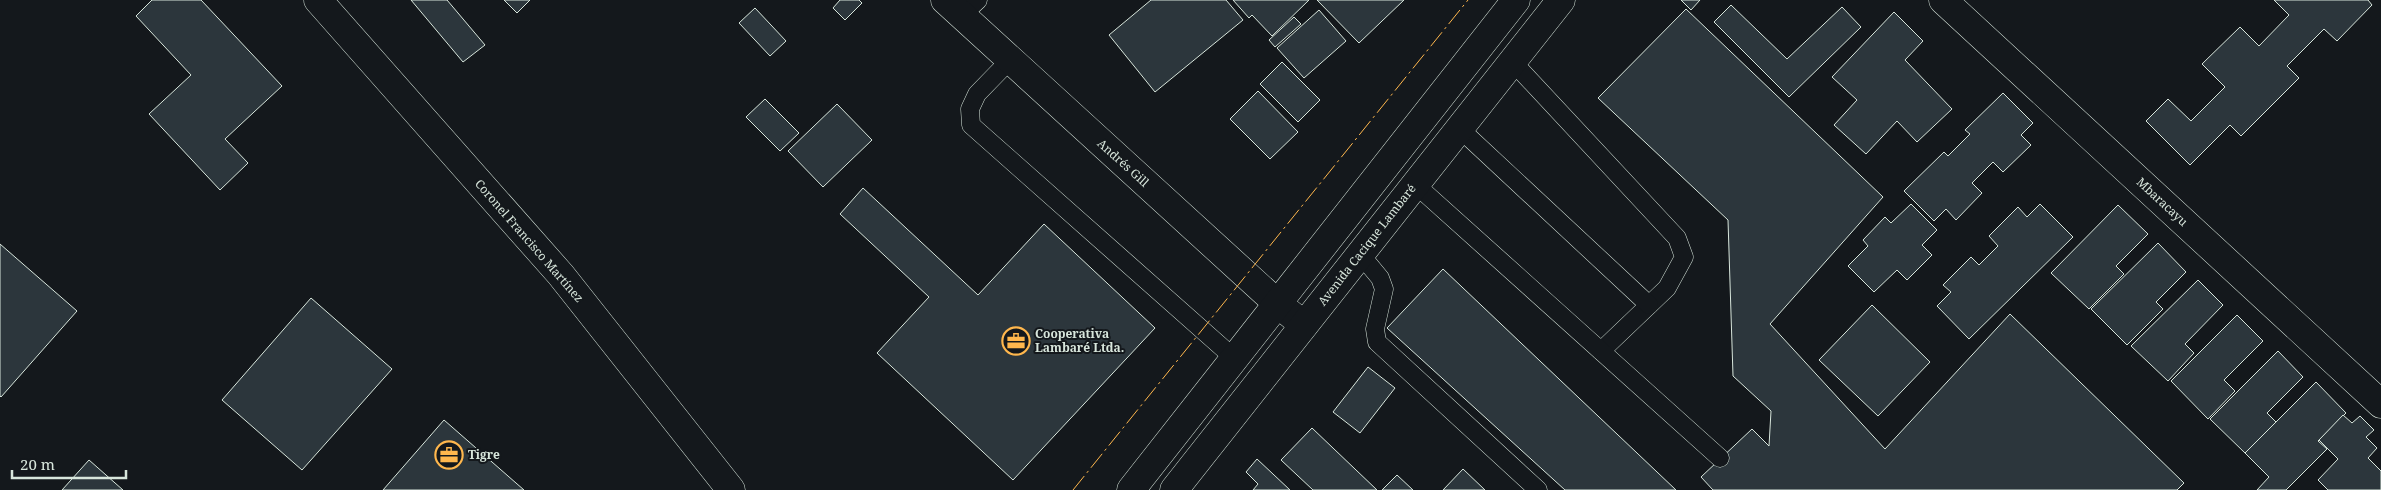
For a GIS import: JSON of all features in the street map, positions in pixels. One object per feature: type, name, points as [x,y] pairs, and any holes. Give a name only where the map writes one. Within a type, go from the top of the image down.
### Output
[{"type":"street","name":"Coronel Francisco Martínez","points":[[318,0],[561,275],[731,490]]},
{"type":"street","points":[[1131,490],[1516,0]]},
{"type":"street","name":"Avenida Cacique Lambaré","points":[[1174,490],[1304,325],[1362,255],[1415,184],[1561,0]]},
{"type":"street","name":"Mbaracayu","points":[[1943,0],[2381,404]]},
{"type":"street","name":"Andrés Gill","points":[[961,5],[1010,60],[1278,304],[1304,325]]},
{"type":"lane","points":[[1010,60],[977,94],[970,109],[971,125],[1234,358]]},
{"type":"lane","points":[[1512,61],[1677,238],[1684,257],[1667,288],[1601,351]]},
{"type":"lane","points":[[1459,128],[1649,305]]},
{"type":"lane","points":[[1415,184],[1720,458]]},
{"type":"lane","points":[[1362,255],[1380,278],[1384,289],[1375,329],[1377,342],[1538,490]]},
{"type":"building","points":[[152,0],[201,0],[282,86],[225,139],[248,163],[220,190],[149,114],[191,75],[136,16]]},
{"type":"building","points":[[411,0],[447,0],[485,45],[463,62]]},
{"type":"building","points":[[504,0],[530,0],[517,13]]},
{"type":"building","points":[[840,0],[859,0],[862,3],[845,20],[833,8]]},
{"type":"building","points":[[1151,0],[1226,0],[1243,20],[1155,92],[1109,35]]},
{"type":"building","points":[[1233,0],[1309,0],[1272,36],[1252,15],[1249,18]]},
{"type":"building","points":[[1317,0],[1404,0],[1359,43]]},
{"type":"building","points":[[1681,0],[1700,0],[1691,10]]},
{"type":"building","points":[[2274,0],[2368,0],[2372,5],[2337,41],[2324,29],[2287,66],[2299,78],[2241,136],[2230,125],[2190,165],[2146,121],[2168,99],[2191,121],[2225,87],[2202,64],[2240,27],[2259,46],[2289,15]]},
{"type":"building","points":[[1731,5],[1787,59],[1842,7],[1861,27],[1789,97],[1714,22]]},
{"type":"building","points":[[755,8],[786,41],[770,56],[739,23]]},
{"type":"building","points":[[1686,9],[1883,197],[1770,324],[1885,449],[2010,314],[2184,483],[2177,490],[1713,490],[1701,477],[1752,429],[1769,446],[1771,411],[1733,376],[1728,220],[1598,98]]},
{"type":"building","points":[[1319,10],[1346,41],[1304,78],[1277,48]]},
{"type":"building","points":[[1894,12],[1923,41],[1905,60],[1952,109],[1917,142],[1897,121],[1866,154],[1834,125],[1857,100],[1832,77]]},
{"type":"building","points":[[1294,17],[1301,24],[1275,47],[1269,40]]},
{"type":"building","points":[[1282,62],[1320,100],[1298,122],[1260,84]]},
{"type":"building","points":[[1258,91],[1298,132],[1270,159],[1230,119]]},
{"type":"building","points":[[2003,93],[2033,123],[2021,135],[2031,145],[2003,172],[1993,162],[1972,183],[1982,193],[1956,220],[1946,209],[1934,221],[1904,191],[1944,152],[1948,156],[1970,134],[1965,130]]},
{"type":"building","points":[[765,99],[799,133],[780,151],[746,117]]},
{"type":"building","points":[[837,104],[872,140],[823,187],[788,151]]},
{"type":"building","name":"Cooperativa Lambaré Ltda.","points":[[863,188],[978,295],[1044,224],[1155,328],[1013,480],[877,353],[929,297],[840,214]]},
{"type":"building","points":[[1911,204],[1937,230],[1922,245],[1932,255],[1907,280],[1897,270],[1874,292],[1848,266],[1868,246],[1863,240],[1885,217],[1891,223]]},
{"type":"building","points":[[2040,204],[2073,237],[1969,339],[1937,306],[1951,292],[1943,285],[1971,257],[1979,265],[1998,246],[1989,236],[2018,207],[2027,217]]},
{"type":"building","points":[[2118,205],[2148,234],[2116,266],[2124,274],[2089,309],[2051,273]]},
{"type":"building","points":[[2158,243],[2186,272],[2156,302],[2163,309],[2127,345],[2091,309]]},
{"type":"building","points":[[0,244],[77,311],[1,397],[0,396]]},
{"type":"building","points":[[1443,269],[1676,490],[1565,490],[1387,328]]},
{"type":"building","points":[[2198,280],[2223,305],[2185,344],[2194,353],[2168,381],[2131,346]]},
{"type":"building","points":[[311,298],[392,369],[302,470],[222,400]]},
{"type":"building","points":[[1872,305],[1930,362],[1878,416],[1819,360]]},
{"type":"building","points":[[2237,315],[2263,341],[2224,380],[2235,391],[2208,419],[2171,381]]},
{"type":"building","points":[[2278,351],[2303,377],[2267,413],[2276,422],[2245,453],[2210,419]]},
{"type":"building","points":[[1368,367],[1395,388],[1360,433],[1333,412]]},
{"type":"building","points":[[2316,382],[2346,413],[2318,441],[2327,449],[2286,490],[2257,490],[2269,477],[2245,453]]},
{"type":"building","points":[[2343,415],[2352,423],[2360,416],[2374,430],[2366,437],[2377,448],[2368,458],[2381,471],[2381,490],[2328,490],[2318,480],[2338,459],[2319,440]]},
{"type":"building","name":"Tigre","points":[[444,420],[524,490],[383,490]]},
{"type":"building","points":[[1312,428],[1377,490],[1313,490],[1281,460]]},
{"type":"building","points":[[1257,459],[1290,490],[1253,490],[1258,484],[1246,472]]},
{"type":"building","points":[[89,460],[123,490],[62,490]]},
{"type":"building","points":[[1463,469],[1485,490],[1443,490]]},
{"type":"building","points":[[1397,475],[1413,490],[1382,490]]},
{"type":"power","points":[[1073,490],[1468,0]]},
{"type":"place","name":"Cooperativa Lambaré Ltda.","points":[[1016,341]]},
{"type":"place","name":"Tigre","points":[[449,455]]}]
